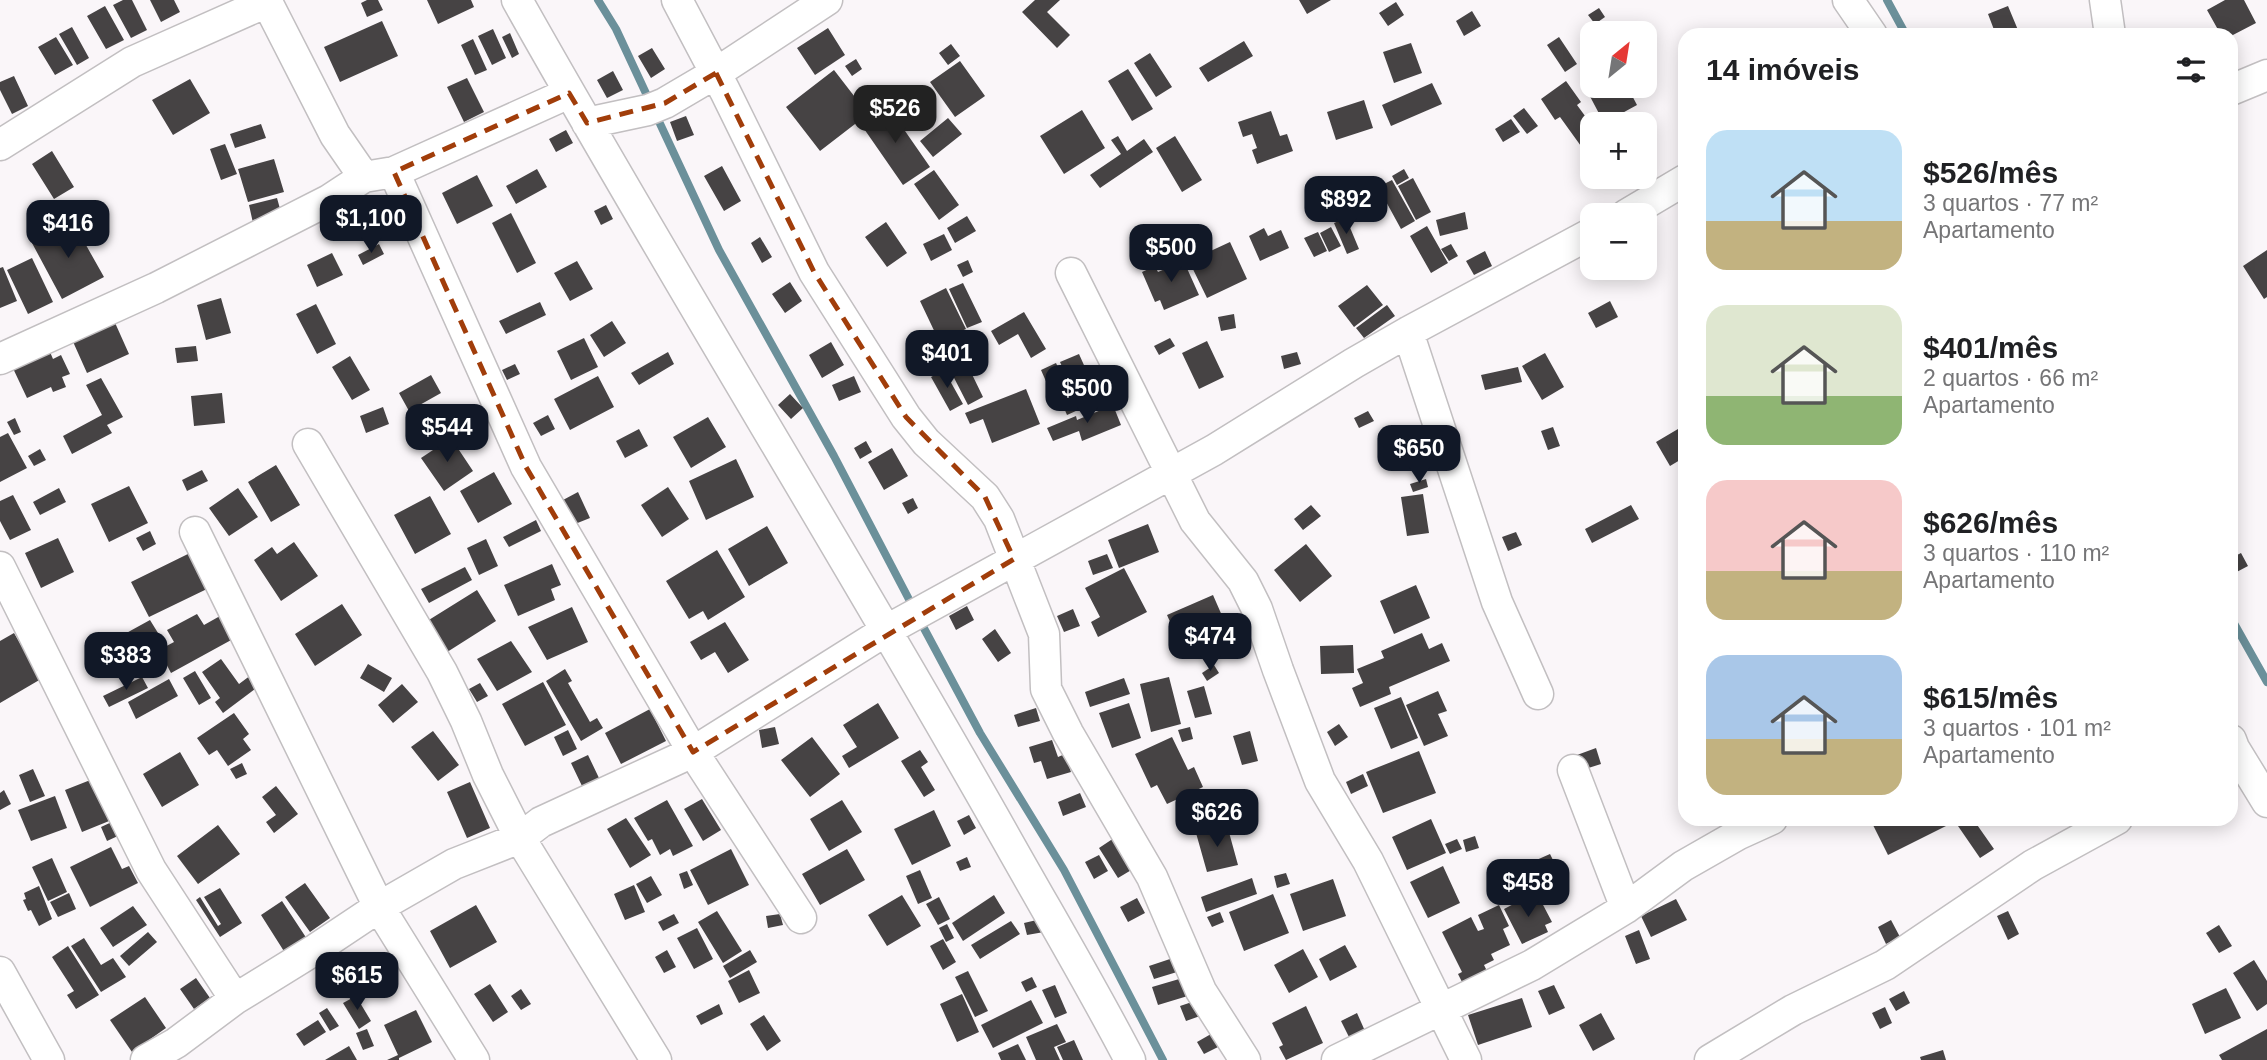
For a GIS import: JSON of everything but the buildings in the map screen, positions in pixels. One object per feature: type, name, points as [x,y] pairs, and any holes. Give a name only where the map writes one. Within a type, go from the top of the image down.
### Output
[{"type":"street","points":[[517,0],[587,123],[906,620],[958,753],[1130,1060]]},
{"type":"street","points":[[677,0],[821,283],[906,417],[926,442],[985,497],[999,519],[1044,634],[1046,689],[1068,733],[1152,877],[1201,991],[1245,1060]]},
{"type":"street","points":[[587,123],[657,106],[716,73],[827,0]]},
{"type":"street","points":[[1849,0],[1867,28]]},
{"type":"street","points":[[2105,0],[2109,28]]},
{"type":"street","points":[[0,145],[132,62],[267,1],[335,135],[364,177]]},
{"type":"street","points":[[2238,87],[2267,75]]},
{"type":"street","points":[[0,359],[156,288],[329,200],[364,177],[394,172],[569,93]]},
{"type":"street","points":[[394,172],[526,467],[693,752],[801,918]]},
{"type":"street","points":[[1646,203],[1678,184]]},
{"type":"street","points":[[146,1060],[176,1043],[235,999],[379,907],[454,864],[520,838],[541,822],[693,752],[906,620],[1214,450],[1408,332],[1580,239]]},
{"type":"street","points":[[1071,274],[1195,521],[1243,581],[1257,609],[1320,781],[1368,860],[1466,1060]]},
{"type":"street","points":[[1408,332],[1497,602],[1538,694]]},
{"type":"street","points":[[308,444],[442,672],[488,775],[520,838],[656,1060]]},
{"type":"street","points":[[195,532],[379,907],[474,1060]]},
{"type":"street","points":[[0,567],[151,870],[235,999]]},
{"type":"street","points":[[2238,756],[2267,802]]},
{"type":"street","points":[[1573,770],[1626,908]]},
{"type":"street","points":[[1337,1060],[1532,965],[1626,908],[1682,866],[1757,826]]},
{"type":"street","points":[[1710,1060],[1793,1010],[1885,965],[2033,865],[2104,826]]},
{"type":"street","points":[[0,972],[49,1060]]},
{"type":"highlighted area","points":[[716,73],[814,272],[906,417],[985,497],[1014,559],[693,752],[526,467],[394,172],[569,93],[587,123],[665,103]]},
{"type":"waterway","points":[[598,0],[616,29],[650,102]]},
{"type":"waterway","points":[[1887,0],[1902,28]]},
{"type":"waterway","points":[[655,113],[719,250],[834,456],[913,607]]},
{"type":"waterway","points":[[919,619],[980,733],[1064,870],[1163,1060]]},
{"type":"waterway","points":[[2238,630],[2267,682]]}]
